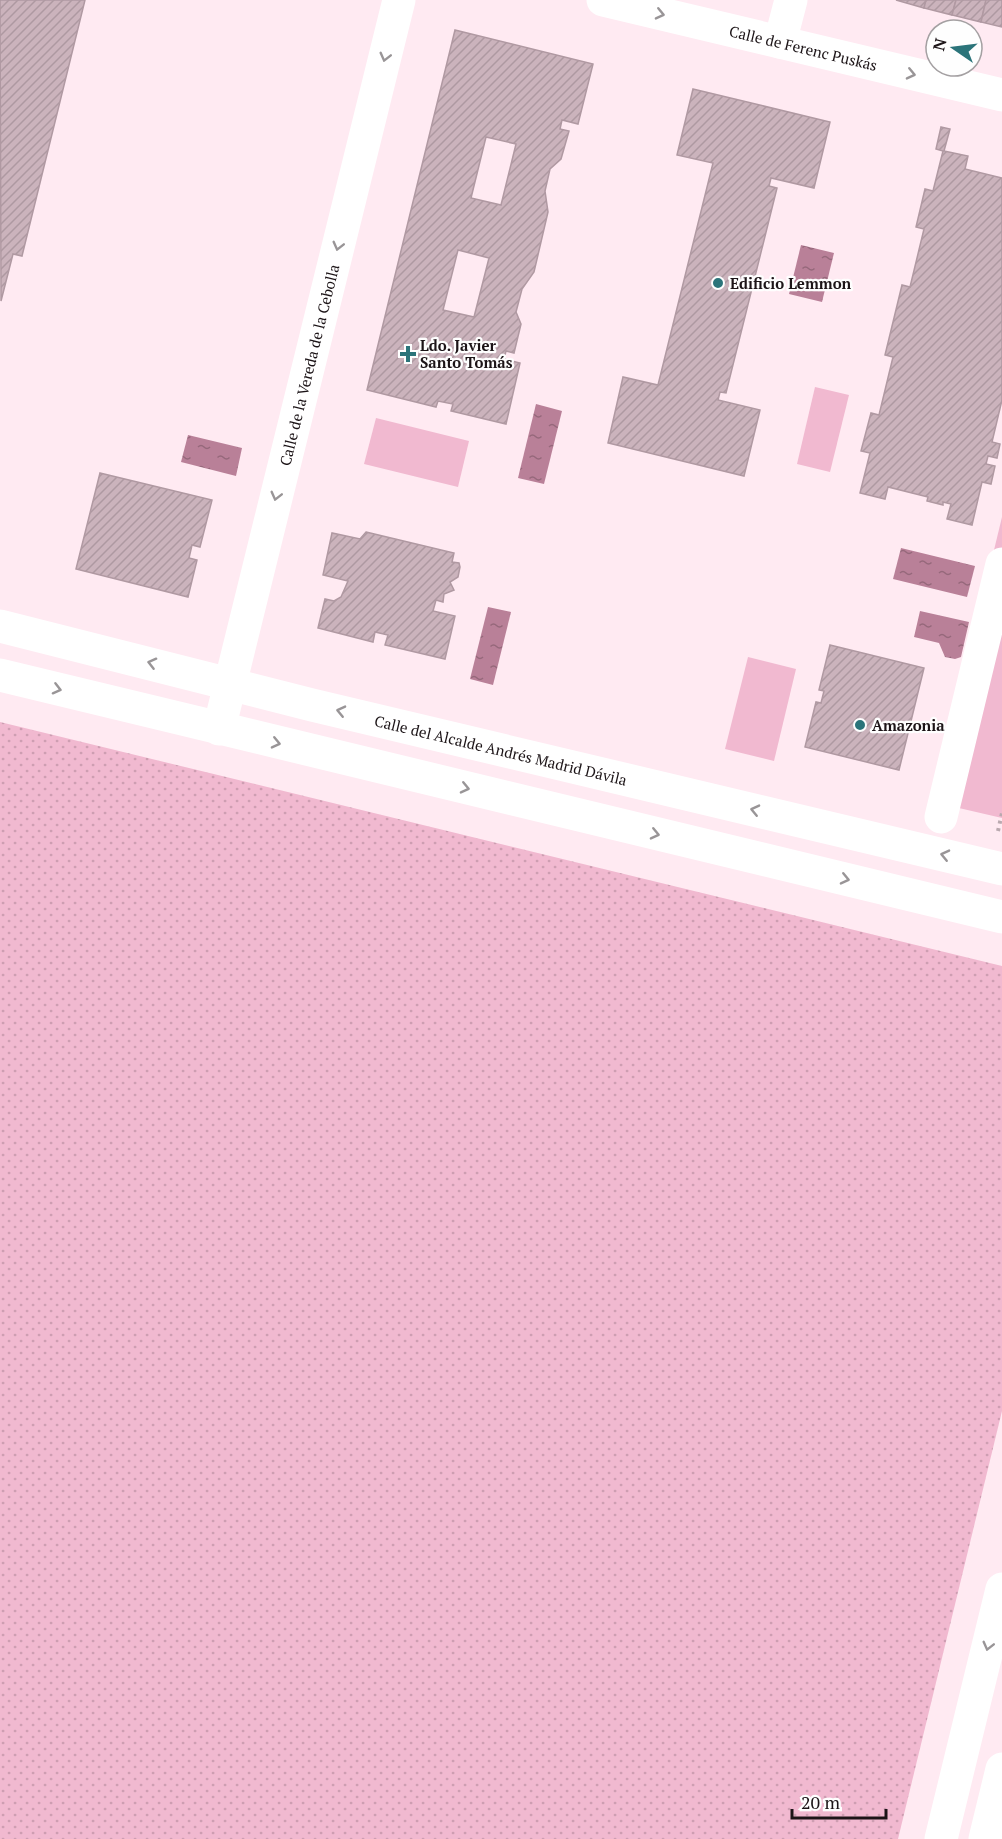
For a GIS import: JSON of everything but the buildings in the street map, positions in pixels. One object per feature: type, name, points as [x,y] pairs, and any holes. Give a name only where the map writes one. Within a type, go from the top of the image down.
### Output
[{"type":"main road","name":"Calle de la Vereda de la Cebolla","points":[[219,729],[399,0]]},
{"type":"main road","name":"Calle de Ferenc Puskás","points":[[603,0],[1002,95]]},
{"type":"main road","points":[[780,42],[791,0]]},
{"type":"main road","points":[[941,817],[1002,564]]},
{"type":"main road","name":"Calle del Alcalde Andrés Madrid Dávila","points":[[0,626],[1002,869]]},
{"type":"main road","points":[[0,675],[1002,917]]},
{"type":"main road","points":[[941,1839],[1002,1589]]},
{"type":"main road","points":[[985,1839],[1002,1768]]},
{"type":"path","points":[[998,831],[1002,813]]},
{"type":"shaded area","points":[[815,387],[849,395],[830,472],[797,464]]},
{"type":"shaded area","points":[[376,418],[469,441],[458,487],[364,464]]},
{"type":"shaded area","points":[[1002,517],[1002,818],[933,802]]},
{"type":"shaded area","points":[[748,657],[796,669],[774,761],[725,749]]},
{"type":"shaded area","points":[[0,722],[1002,966],[1002,1411],[898,1839],[0,1839]]},
{"type":"water","points":[[801,245],[834,253],[822,302],[789,294]]},
{"type":"water","points":[[536,404],[562,411],[544,484],[518,478]]},
{"type":"water","points":[[188,435],[242,448],[236,476],[181,462]]},
{"type":"water","points":[[901,548],[975,566],[967,597],[893,579]]},
{"type":"water","points":[[488,607],[511,612],[493,685],[470,679]]},
{"type":"water","points":[[920,611],[969,622],[961,657],[955,659],[945,657],[939,643],[914,637]]},
{"type":"place","name":"Edificio Lemmon","points":[[718,283]]},
{"type":"place","name":"Ldo. Javier Santo Tomás","points":[[408,354]]},
{"type":"place","name":"Amazonia","points":[[860,725]]}]
